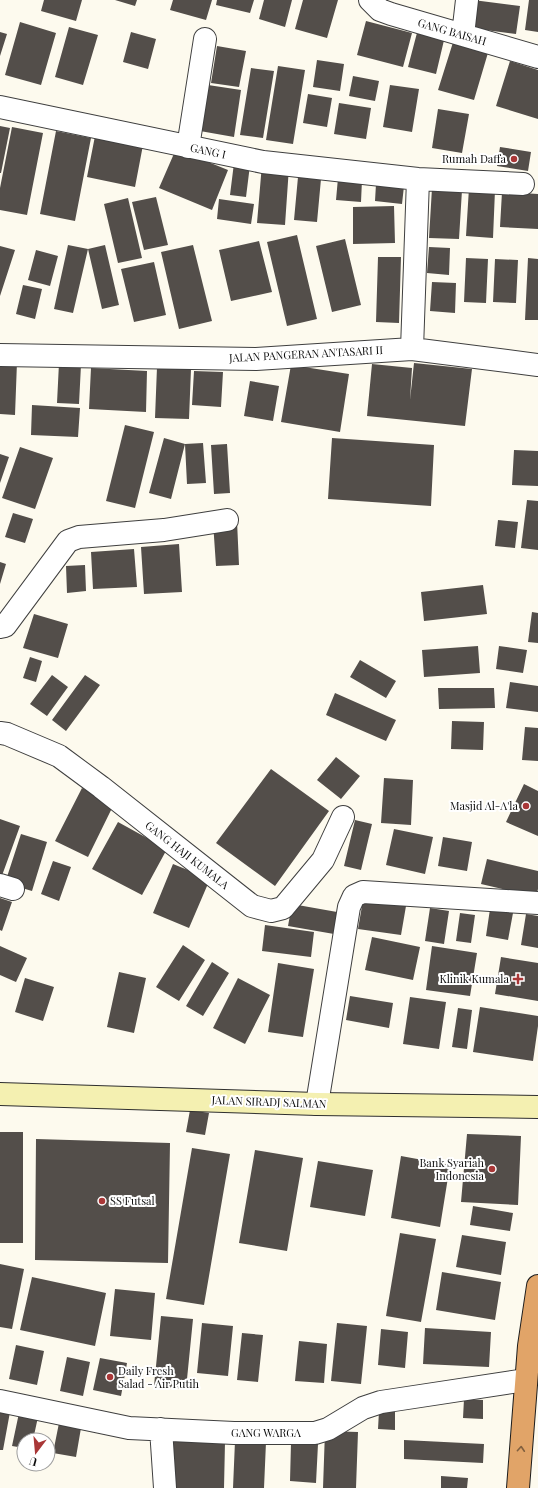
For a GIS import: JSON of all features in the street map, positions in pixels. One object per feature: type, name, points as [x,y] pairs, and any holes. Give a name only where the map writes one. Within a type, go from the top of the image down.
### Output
[{"type":"highway","points":[[518,1488],[529,1346],[538,1286]]},
{"type":"street","name":"GANG BAISAH","points":[[370,0],[376,7],[386,12],[538,58]]},
{"type":"street","points":[[463,35],[467,0]]},
{"type":"street","points":[[188,147],[205,39]]},
{"type":"street","name":"GANG I","points":[[0,107],[263,162],[418,179],[523,184]]},
{"type":"street","points":[[412,348],[418,179]]},
{"type":"street","name":"JALAN PANGERAN ANTASARI II","points":[[0,355],[256,359],[412,348],[538,365]]},
{"type":"street","points":[[0,627],[5,626],[68,541],[79,537],[164,530],[227,520]]},
{"type":"street","name":"GANG HAJI KUMALA","points":[[0,733],[7,734],[59,756],[101,787],[252,906],[258,908],[271,911],[283,908],[323,860],[343,817]]},
{"type":"street","points":[[317,1104],[348,907],[354,896],[363,892],[538,903]]},
{"type":"street","name":"JALAN SIRADJ SALMAN","points":[[0,1094],[317,1104],[538,1107]]},
{"type":"street","name":"GANG WARGA","points":[[0,1401],[129,1428],[234,1433],[315,1433],[328,1429],[363,1408],[381,1402],[526,1380]]},
{"type":"street","points":[[161,1429],[166,1488]]},
{"type":"building","points":[[44,0],[82,0],[76,21],[41,11]]},
{"type":"building","points":[[115,0],[137,0],[135,6]]},
{"type":"building","points":[[173,0],[212,0],[206,20],[170,10]]},
{"type":"building","points":[[217,0],[254,0],[250,13],[216,5]]},
{"type":"building","points":[[264,0],[292,0],[285,27],[259,19]]},
{"type":"building","points":[[303,0],[338,0],[327,38],[295,29]]},
{"type":"building","points":[[473,0],[520,6],[516,34],[470,28]]},
{"type":"building","points":[[529,0],[538,0],[538,32],[525,30]]},
{"type":"building","points":[[366,21],[412,33],[403,67],[357,55]]},
{"type":"building","points":[[20,22],[56,33],[41,85],[5,75]]},
{"type":"building","points":[[69,27],[98,35],[83,85],[55,77]]},
{"type":"building","points":[[418,29],[445,36],[436,74],[408,67]]},
{"type":"building","points":[[0,32],[7,34],[0,56]]},
{"type":"building","points":[[131,32],[156,39],[148,69],[123,62]]},
{"type":"building","points":[[455,36],[490,46],[474,100],[438,90]]},
{"type":"building","points":[[217,46],[246,51],[239,87],[211,83]]},
{"type":"building","points":[[317,60],[344,64],[340,91],[313,87]]},
{"type":"building","points":[[510,61],[538,70],[538,119],[496,106]]},
{"type":"building","points":[[278,66],[305,70],[293,144],[266,140]]},
{"type":"building","points":[[251,68],[274,71],[263,138],[240,135]]},
{"type":"building","points":[[353,76],[379,81],[375,101],[349,96]]},
{"type":"building","points":[[208,85],[241,90],[234,137],[200,131]]},
{"type":"building","points":[[390,85],[419,89],[412,132],[383,127]]},
{"type":"building","points":[[308,94],[332,98],[327,127],[303,123]]},
{"type":"building","points":[[339,103],[371,108],[366,139],[334,134]]},
{"type":"building","points":[[438,109],[469,114],[462,153],[432,148]]},
{"type":"building","points":[[0,126],[10,128],[1,173],[0,173]]},
{"type":"building","points":[[12,127],[43,133],[27,215],[0,210],[0,188]]},
{"type":"building","points":[[56,131],[91,138],[75,221],[40,214]]},
{"type":"building","points":[[95,136],[143,145],[135,187],[87,177]]},
{"type":"building","name":"Rumah Daffa","points":[[500,147],[531,152],[528,171],[497,166]]},
{"type":"building","points":[[176,149],[228,170],[212,210],[159,188]]},
{"type":"building","points":[[234,163],[250,165],[246,197],[230,195]]},
{"type":"building","points":[[262,164],[289,167],[285,225],[257,223]]},
{"type":"building","points":[[298,177],[321,179],[317,222],[294,220]]},
{"type":"building","points":[[338,178],[362,180],[361,202],[336,200]]},
{"type":"building","points":[[376,184],[404,186],[402,204],[375,201]]},
{"type":"building","points":[[432,188],[462,190],[459,239],[429,238]]},
{"type":"building","points":[[469,188],[495,190],[493,238],[466,236]]},
{"type":"building","points":[[502,192],[538,194],[538,229],[500,227]]},
{"type":"building","points":[[156,197],[168,245],[144,250],[132,202]]},
{"type":"building","points":[[128,198],[142,258],[118,263],[104,204]]},
{"type":"building","points":[[219,199],[254,204],[251,224],[217,219]]},
{"type":"building","points":[[394,206],[395,243],[353,244],[353,207]]},
{"type":"building","points":[[297,235],[317,319],[287,326],[267,242]]},
{"type":"building","points":[[345,239],[361,305],[332,312],[316,246]]},
{"type":"building","points":[[259,241],[272,292],[231,301],[219,250]]},
{"type":"building","points":[[68,245],[88,249],[73,313],[54,309]]},
{"type":"building","points":[[105,245],[119,305],[102,309],[88,249]]},
{"type":"building","points":[[193,245],[212,321],[179,329],[161,252]]},
{"type":"building","points":[[0,246],[15,250],[0,296]]},
{"type":"building","points":[[429,247],[450,248],[449,275],[427,273]]},
{"type":"building","points":[[36,250],[58,256],[50,286],[28,280]]},
{"type":"building","points":[[378,257],[401,257],[399,323],[376,322]]},
{"type":"building","points":[[466,258],[488,259],[486,303],[464,302]]},
{"type":"building","points":[[528,258],[538,259],[538,320],[525,320]]},
{"type":"building","points":[[495,259],[518,260],[516,303],[493,302]]},
{"type":"building","points":[[154,262],[166,315],[134,322],[121,269]]},
{"type":"building","points":[[432,282],[456,283],[455,313],[430,311]]},
{"type":"building","points":[[23,285],[42,289],[35,319],[16,314]]},
{"type":"building","points":[[0,361],[17,362],[15,415],[0,414]]},
{"type":"building","points":[[59,363],[81,365],[79,404],[57,403]]},
{"type":"building","points":[[414,363],[472,369],[465,426],[367,416],[372,364],[412,368],[410,400]]},
{"type":"building","points":[[291,365],[349,374],[340,432],[281,422]]},
{"type":"building","points":[[157,367],[191,369],[189,419],[155,418]]},
{"type":"building","points":[[91,368],[147,371],[146,412],[89,409]]},
{"type":"building","points":[[194,371],[223,372],[221,407],[192,405]]},
{"type":"building","points":[[250,381],[279,386],[273,421],[244,416]]},
{"type":"building","points":[[32,405],[80,408],[78,437],[31,435]]},
{"type":"building","points":[[125,425],[154,432],[135,508],[106,501]]},
{"type":"building","points":[[164,438],[185,444],[171,499],[149,493]]},
{"type":"building","points":[[332,438],[434,445],[431,506],[328,499]]},
{"type":"building","points":[[203,443],[206,483],[187,484],[185,444]]},
{"type":"building","points":[[227,444],[230,493],[214,494],[211,445]]},
{"type":"building","points":[[20,447],[53,458],[35,509],[2,498]]},
{"type":"building","points":[[514,450],[538,451],[538,486],[512,485]]},
{"type":"building","points":[[0,454],[9,457],[0,483]]},
{"type":"building","points":[[527,500],[538,501],[538,550],[521,548]]},
{"type":"building","points":[[13,513],[33,519],[25,543],[5,537]]},
{"type":"building","points":[[498,520],[518,522],[515,548],[495,546]]},
{"type":"building","points":[[237,521],[239,565],[216,566],[213,522]]},
{"type":"building","points":[[179,544],[182,592],[144,594],[141,547]]},
{"type":"building","points":[[134,549],[137,587],[93,589],[91,552]]},
{"type":"building","points":[[0,562],[6,564],[0,584]]},
{"type":"building","points":[[85,565],[86,591],[67,593],[66,566]]},
{"type":"building","points":[[483,585],[487,614],[424,621],[421,592]]},
{"type":"building","points":[[532,612],[538,613],[538,643],[528,642]]},
{"type":"building","points":[[34,614],[68,624],[58,658],[23,648]]},
{"type":"building","points":[[478,646],[480,673],[424,677],[422,650]]},
{"type":"building","points":[[499,646],[527,650],[523,673],[496,669]]},
{"type":"building","points":[[30,657],[42,661],[36,682],[23,678]]},
{"type":"building","points":[[360,660],[396,681],[386,698],[350,677]]},
{"type":"building","points":[[52,675],[68,687],[47,716],[30,704]]},
{"type":"building","points":[[85,675],[100,685],[66,731],[52,720]]},
{"type":"building","points":[[510,682],[538,686],[538,712],[506,708]]},
{"type":"building","points":[[438,688],[494,688],[495,708],[439,709]]},
{"type":"building","points":[[335,693],[396,720],[386,741],[326,715]]},
{"type":"building","points":[[452,721],[484,722],[483,750],[451,749]]},
{"type":"building","points":[[525,727],[538,728],[538,761],[522,760]]},
{"type":"building","points":[[336,757],[360,776],[341,799],[317,780]]},
{"type":"building","points":[[271,769],[329,811],[275,886],[216,843]]},
{"type":"building","points":[[384,778],[413,780],[411,825],[381,823]]},
{"type":"building","name":"Masjid Al-A'la","points":[[524,784],[538,791],[538,836],[506,822]]},
{"type":"building","points":[[82,788],[114,804],[88,857],[55,841]]},
{"type":"building","points":[[0,819],[20,826],[0,881]]},
{"type":"building","points":[[355,820],[372,824],[361,870],[344,866]]},
{"type":"building","points":[[118,822],[167,849],[142,895],[92,869]]},
{"type":"building","points":[[394,829],[433,837],[425,874],[386,865]]},
{"type":"building","points":[[21,834],[47,842],[32,891],[5,883]]},
{"type":"building","points":[[443,837],[472,842],[467,871],[438,866]]},
{"type":"building","points":[[487,859],[538,871],[538,889],[536,897],[481,884]]},
{"type":"building","points":[[53,861],[71,867],[59,901],[41,894]]},
{"type":"building","points":[[173,864],[210,879],[189,928],[153,913]]},
{"type":"building","points":[[0,898],[12,902],[2,931],[0,930]]},
{"type":"building","points":[[363,900],[406,906],[401,935],[358,929]]},
{"type":"building","points":[[292,904],[337,912],[334,934],[288,926]]},
{"type":"building","points":[[430,908],[449,911],[444,944],[425,941]]},
{"type":"building","points":[[490,909],[513,913],[508,940],[486,936]]},
{"type":"building","points":[[460,913],[475,915],[471,943],[456,941]]},
{"type":"building","points":[[526,914],[538,916],[538,948],[521,945]]},
{"type":"building","points":[[265,925],[314,932],[311,957],[262,951]]},
{"type":"building","points":[[372,937],[420,947],[413,980],[365,970]]},
{"type":"building","points":[[183,945],[205,960],[179,1001],[156,987]]},
{"type":"building","points":[[0,946],[27,958],[16,982],[0,975]]},
{"type":"building","points":[[432,946],[477,953],[470,996],[426,990]]},
{"type":"building","name":"Klinik Kumala","points":[[501,957],[538,963],[538,1001],[495,994]]},
{"type":"building","points":[[212,962],[229,973],[203,1016],[186,1006]]},
{"type":"building","points":[[278,963],[314,969],[303,1037],[268,1032]]},
{"type":"building","points":[[119,972],[146,978],[134,1033],[107,1027]]},
{"type":"building","points":[[25,978],[54,987],[43,1021],[15,1012]]},
{"type":"building","points":[[238,978],[270,995],[245,1044],[213,1028]]},
{"type":"building","points":[[350,996],[393,1003],[389,1028],[346,1020]]},
{"type":"building","points":[[410,997],[446,1002],[439,1049],[403,1044]]},
{"type":"building","points":[[480,1007],[538,1016],[533,1061],[473,1052]]},
{"type":"building","points":[[458,1008],[472,1010],[467,1049],[452,1047]]},
{"type":"building","points":[[190,1110],[209,1113],[205,1135],[186,1132]]},
{"type":"building","points":[[0,1132],[23,1132],[23,1243],[0,1243]]},
{"type":"building","name":"Bank Syariah Indonesia","points":[[467,1134],[521,1136],[518,1205],[461,1202]]},
{"type":"building","name":"SS Futsal","points":[[36,1139],[170,1143],[168,1263],[35,1260]]},
{"type":"building","points":[[192,1148],[230,1154],[204,1305],[166,1299]]},
{"type":"building","points":[[255,1150],[303,1158],[287,1251],[239,1243]]},
{"type":"building","points":[[401,1156],[450,1165],[440,1227],[391,1218]]},
{"type":"building","points":[[318,1161],[373,1170],[365,1216],[310,1207]]},
{"type":"building","points":[[473,1206],[513,1213],[510,1231],[470,1225]]},
{"type":"building","points":[[400,1233],[436,1239],[421,1322],[386,1316]]},
{"type":"building","points":[[462,1235],[506,1242],[501,1275],[456,1267]]},
{"type":"building","points":[[0,1264],[24,1269],[12,1329],[0,1327]]},
{"type":"building","points":[[442,1272],[501,1282],[495,1320],[436,1310]]},
{"type":"building","points":[[32,1277],[106,1293],[95,1346],[20,1330]]},
{"type":"building","points":[[115,1289],[155,1293],[151,1340],[110,1336]]},
{"type":"building","points":[[161,1316],[193,1319],[186,1389],[154,1386]]},
{"type":"building","points":[[202,1323],[233,1326],[228,1376],[197,1373]]},
{"type":"building","points":[[337,1323],[367,1326],[361,1384],[331,1381]]},
{"type":"building","points":[[425,1328],[491,1332],[489,1367],[423,1364]]},
{"type":"building","points":[[381,1329],[408,1332],[405,1368],[378,1365]]},
{"type":"building","points":[[242,1333],[263,1335],[258,1382],[237,1380]]},
{"type":"building","points":[[299,1341],[327,1344],[324,1383],[295,1381]]},
{"type":"building","points":[[16,1345],[44,1351],[37,1385],[9,1379]]},
{"type":"building","points":[[67,1357],[90,1362],[83,1396],[60,1391]]},
{"type":"building","name":"Daily Fresh Salad - Air Putih","points":[[100,1358],[127,1363],[121,1396],[93,1390]]},
{"type":"building","points":[[464,1399],[483,1400],[483,1419],[463,1418]]},
{"type":"building","points":[[0,1410],[10,1412],[3,1450],[0,1450]]},
{"type":"building","points":[[379,1411],[395,1411],[395,1430],[378,1429]]},
{"type":"building","points":[[19,1413],[38,1417],[35,1432],[16,1432],[16,1447],[12,1446]]},
{"type":"building","points":[[59,1423],[81,1428],[76,1457],[56,1454],[56,1438]]},
{"type":"building","points":[[325,1431],[358,1432],[356,1488],[323,1488]]},
{"type":"building","points":[[404,1440],[484,1444],[483,1463],[404,1459]]},
{"type":"building","points":[[168,1441],[225,1442],[224,1488],[167,1488]]},
{"type":"building","points":[[235,1441],[266,1442],[264,1488],[233,1488]]},
{"type":"building","points":[[291,1443],[318,1444],[316,1483],[290,1481]]},
{"type":"building","points":[[441,1476],[468,1478],[467,1488],[441,1488]]},
{"type":"place","name":"Rumah Daffa","points":[[514,159]]},
{"type":"place","name":"Masjid Al-A'la","points":[[526,806]]},
{"type":"place","name":"Klinik Kumala","points":[[518,979]]},
{"type":"place","name":"Bank Syariah Indonesia","points":[[492,1169]]},
{"type":"place","name":"SS Futsal","points":[[102,1201]]},
{"type":"place","name":"Daily Fresh Salad - Air Putih","points":[[110,1377]]}]
